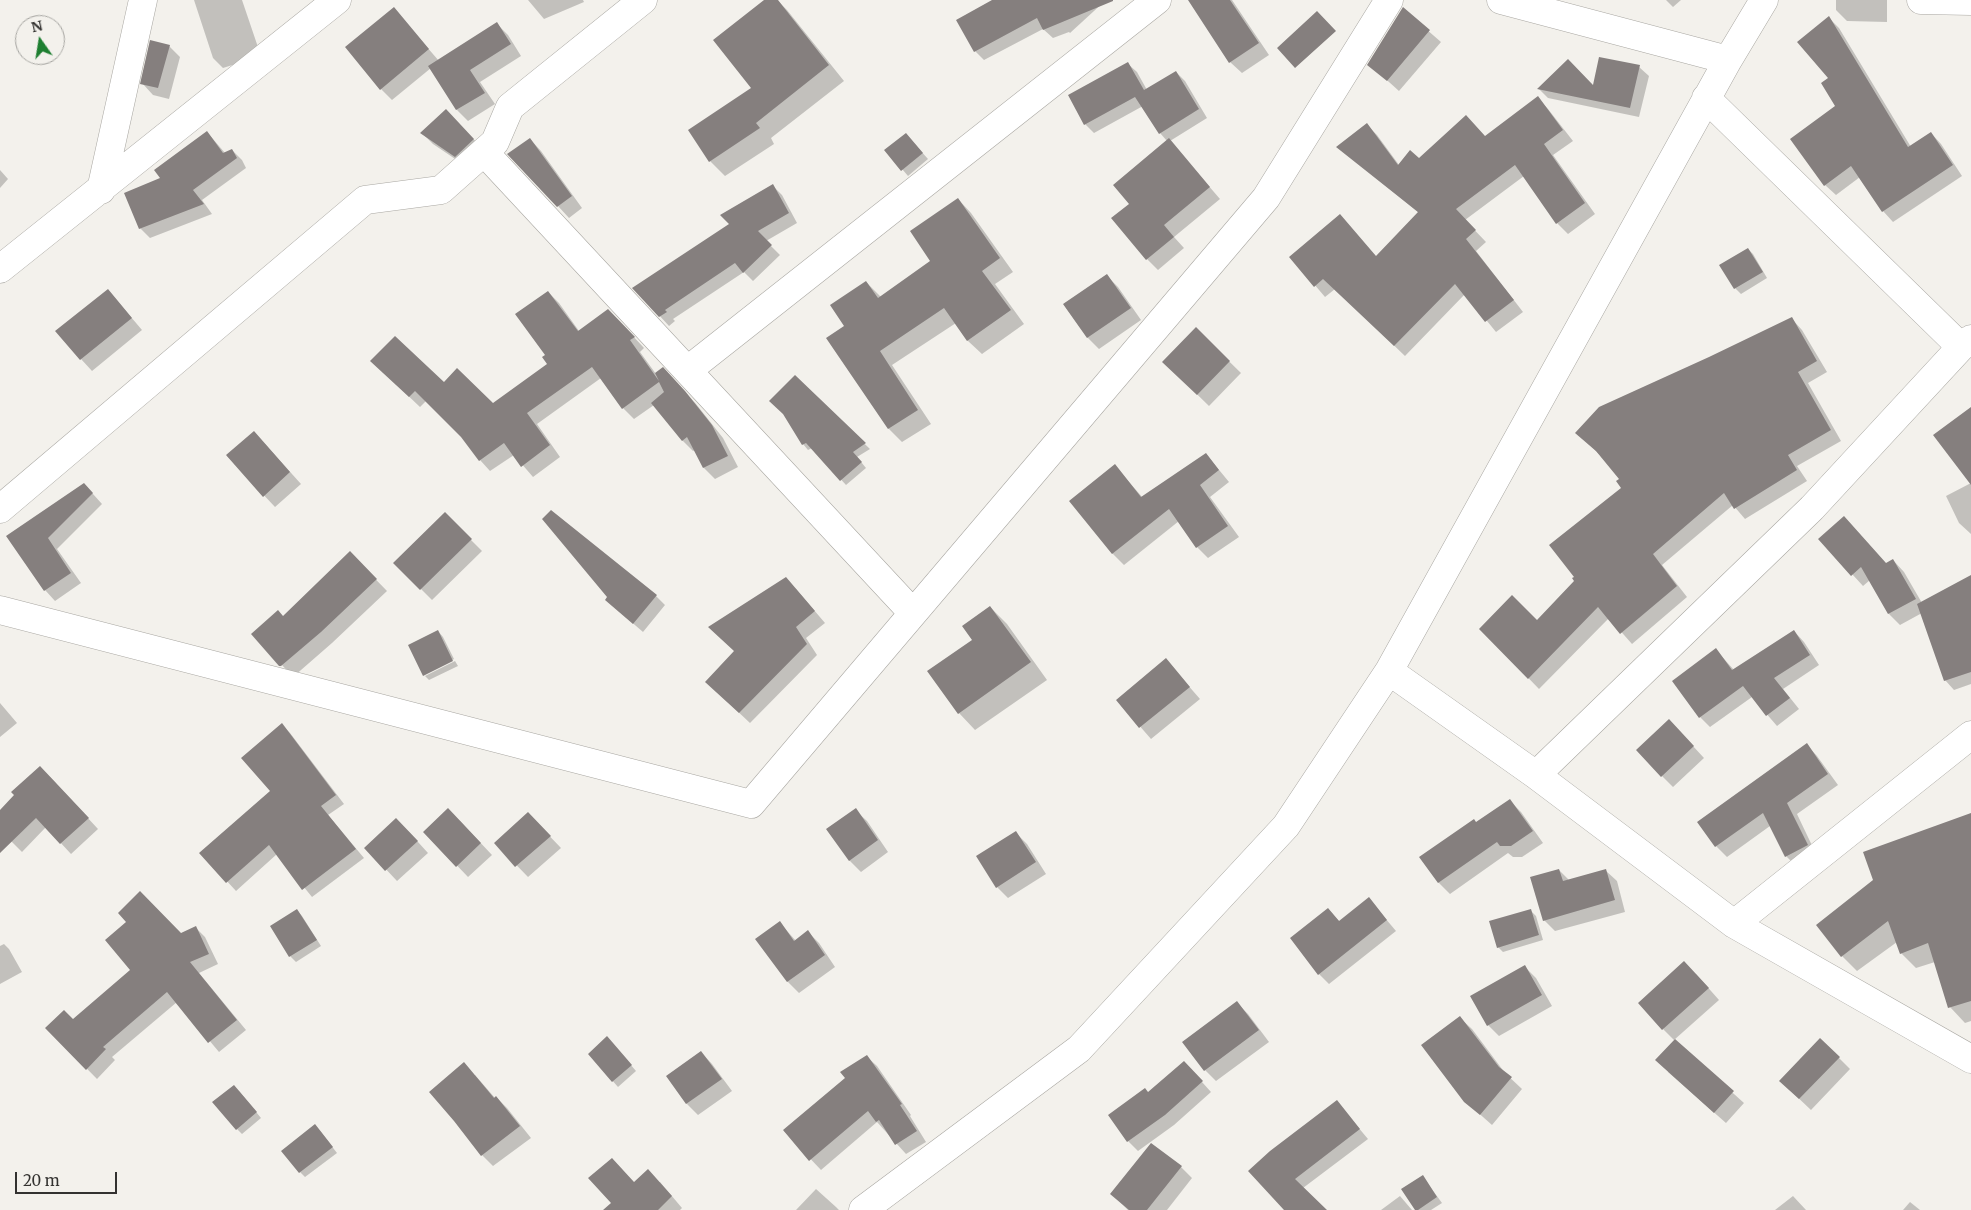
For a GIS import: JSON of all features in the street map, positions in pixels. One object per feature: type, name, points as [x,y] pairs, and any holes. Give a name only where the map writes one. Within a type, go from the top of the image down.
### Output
[{"type":"street","points":[[101,190],[143,0]]},
{"type":"street","points":[[0,269],[337,0]]},
{"type":"street","points":[[0,509],[365,200],[441,190],[495,142],[510,107],[643,0]]},
{"type":"street","points":[[688,370],[1157,0]]},
{"type":"street","points":[[0,610],[751,804],[1266,198],[1388,0]]},
{"type":"street","points":[[1501,0],[1728,60]]},
{"type":"street","points":[[863,1210],[1078,1049],[1286,826],[1389,671],[1706,98],[1764,0]]},
{"type":"street","points":[[1921,0],[1971,1]]},
{"type":"street","points":[[1536,775],[1812,508],[1966,343],[1706,98]]},
{"type":"street","points":[[484,152],[913,613]]},
{"type":"street","points":[[1389,671],[1536,775],[1734,924],[1971,1059]]},
{"type":"street","points":[[1734,924],[1971,736]]},
{"type":"building","points":[[764,0],[778,0],[829,65],[756,123],[760,128],[709,162],[688,130],[751,88],[713,40]]},
{"type":"building","points":[[992,0],[1113,1],[1043,30],[1037,18],[974,52],[956,20]]},
{"type":"building","points":[[1188,0],[1230,0],[1259,43],[1229,63]]},
{"type":"building","points":[[394,7],[429,49],[380,90],[345,47]]},
{"type":"building","points":[[1403,7],[1430,30],[1387,81],[1367,65]]},
{"type":"building","points":[[1317,11],[1336,31],[1295,68],[1277,48]]},
{"type":"building","points":[[1829,16],[1908,147],[1931,132],[1953,165],[1882,212],[1851,166],[1824,186],[1790,139],[1835,106],[1821,83],[1828,78],[1797,42]]},
{"type":"building","points":[[497,22],[511,44],[470,70],[485,93],[456,110],[428,66]]},
{"type":"building","points":[[150,40],[170,45],[158,88],[140,84]]},
{"type":"building","points":[[1599,57],[1640,65],[1630,108],[1537,89],[1568,59],[1593,85]]},
{"type":"building","points":[[1128,62],[1144,90],[1176,71],[1199,109],[1159,134],[1135,97],[1084,125],[1068,95]]},
{"type":"building","points":[[1538,96],[1563,130],[1544,144],[1585,203],[1556,224],[1515,165],[1456,209],[1476,230],[1466,239],[1514,300],[1485,322],[1455,284],[1394,346],[1323,279],[1314,287],[1289,257],[1340,214],[1376,256],[1418,212],[1336,147],[1367,123],[1398,165],[1410,150],[1419,158],[1466,115],[1485,136]]},
{"type":"building","points":[[446,109],[474,139],[455,157],[420,133]]},
{"type":"building","points":[[207,131],[223,153],[232,149],[237,158],[193,190],[204,204],[139,229],[124,193],[160,178],[154,170]]},
{"type":"building","points":[[906,133],[923,153],[901,171],[884,150]]},
{"type":"building","points":[[530,138],[572,196],[557,207],[507,154]]},
{"type":"building","points":[[1169,138],[1210,187],[1164,225],[1174,237],[1146,260],[1111,218],[1129,204],[1113,185]]},
{"type":"building","points":[[773,184],[789,213],[758,231],[772,245],[743,273],[735,263],[665,310],[667,312],[659,317],[632,288],[729,224],[720,215]]},
{"type":"building","points":[[958,198],[1000,258],[982,271],[1011,310],[967,341],[944,308],[880,351],[918,410],[888,429],[826,338],[844,326],[830,305],[866,281],[878,298],[930,261],[910,231]]},
{"type":"building","points":[[1748,248],[1763,272],[1734,289],[1719,265]]},
{"type":"building","points":[[1107,274],[1131,308],[1087,338],[1063,304]]},
{"type":"building","points":[[108,289],[132,318],[80,360],[55,331]]},
{"type":"building","points":[[548,291],[578,331],[608,309],[635,337],[630,340],[659,381],[655,373],[663,367],[685,391],[712,425],[728,456],[703,468],[687,437],[682,441],[651,403],[664,392],[659,382],[622,409],[592,367],[527,413],[550,445],[521,467],[504,443],[479,461],[461,437],[415,391],[409,397],[370,361],[395,336],[444,382],[457,368],[493,403],[547,364],[542,357],[545,355],[515,314]]},
{"type":"building","points":[[1792,317],[1817,361],[1798,372],[1831,430],[1788,455],[1797,470],[1734,509],[1724,493],[1653,554],[1677,586],[1620,634],[1598,607],[1528,679],[1479,629],[1512,595],[1537,620],[1574,581],[1572,578],[1574,577],[1549,545],[1621,488],[1616,481],[1619,479],[1596,451],[1575,433],[1599,407]]},
{"type":"building","points":[[1196,327],[1230,361],[1197,395],[1162,362]]},
{"type":"building","points":[[795,375],[866,443],[853,452],[862,462],[840,481],[806,443],[802,445],[783,414],[769,401]]},
{"type":"building","points":[[1971,407],[1971,485],[1933,435]]},
{"type":"building","points":[[254,431],[290,472],[263,497],[226,455]]},
{"type":"building","points":[[1206,453],[1219,470],[1200,485],[1228,526],[1196,548],[1169,509],[1112,554],[1069,501],[1115,464],[1141,497]]},
{"type":"building","points":[[84,483],[93,493],[48,538],[71,573],[44,591],[6,536]]},
{"type":"building","points":[[551,510],[657,595],[633,624],[605,600],[607,597],[542,519]]},
{"type":"building","points":[[445,512],[472,539],[420,590],[393,563]]},
{"type":"building","points":[[1844,516],[1886,563],[1893,559],[1916,599],[1888,614],[1861,567],[1851,576],[1818,539]]},
{"type":"building","points":[[350,551],[377,579],[321,632],[279,666],[251,634],[278,610],[283,616]]},
{"type":"building","points":[[1971,575],[1971,672],[1944,681],[1917,604]]},
{"type":"building","points":[[786,577],[815,611],[796,627],[807,644],[739,713],[705,682],[734,651],[708,627]]},
{"type":"building","points":[[990,606],[1031,662],[958,714],[927,671],[972,640],[962,626]]},
{"type":"building","points":[[438,630],[453,661],[423,676],[408,645]]},
{"type":"building","points":[[1794,630],[1810,655],[1774,678],[1790,698],[1766,716],[1743,686],[1699,718],[1672,681],[1716,648],[1732,670]]},
{"type":"building","points":[[1166,658],[1190,687],[1139,728],[1116,700]]},
{"type":"building","points":[[1669,719],[1694,746],[1661,777],[1636,750]]},
{"type":"building","points":[[282,723],[336,795],[321,806],[356,849],[302,890],[269,845],[226,883],[199,853],[270,791],[241,758]]},
{"type":"building","points":[[1807,743],[1828,774],[1787,803],[1808,845],[1785,857],[1763,813],[1715,847],[1697,822]]},
{"type":"building","points":[[40,766],[89,818],[60,844],[36,818],[0,853],[0,810],[14,795],[11,792]]},
{"type":"building","points":[[1510,799],[1533,831],[1511,846],[1500,846],[1497,842],[1438,883],[1419,857],[1474,819],[1476,822]]},
{"type":"building","points":[[448,808],[481,843],[456,867],[423,832]]},
{"type":"building","points":[[856,808],[878,840],[849,861],[826,829]]},
{"type":"building","points":[[528,812],[551,836],[515,867],[494,843]]},
{"type":"building","points":[[1971,813],[1971,1001],[1948,1008],[1928,943],[1900,954],[1888,921],[1841,957],[1816,925],[1873,880],[1863,852]]},
{"type":"building","points":[[396,818],[418,841],[385,871],[364,848]]},
{"type":"building","points":[[1016,831],[1036,862],[996,888],[976,856]]},
{"type":"building","points":[[1559,869],[1563,881],[1606,869],[1615,900],[1543,921],[1530,877]]},
{"type":"building","points":[[140,891],[181,933],[196,926],[209,954],[190,962],[237,1020],[208,1043],[167,992],[103,1047],[106,1049],[86,1070],[45,1028],[64,1010],[73,1019],[130,970],[105,940],[126,922],[118,913]]},
{"type":"building","points":[[1369,897],[1387,920],[1318,975],[1290,938],[1328,908],[1339,921]]},
{"type":"building","points":[[297,909],[317,940],[289,957],[270,926]]},
{"type":"building","points":[[1531,909],[1539,935],[1497,948],[1489,921]]},
{"type":"building","points":[[780,921],[794,941],[808,930],[825,955],[787,982],[755,939]]},
{"type":"building","points":[[1684,961],[1709,988],[1662,1030],[1638,1003]]},
{"type":"building","points":[[1525,965],[1542,995],[1487,1026],[1470,996]]},
{"type":"building","points":[[1237,1001],[1259,1030],[1204,1071],[1182,1042]]},
{"type":"building","points":[[1460,1016],[1499,1067],[1512,1077],[1480,1115],[1464,1102],[1421,1045]]},
{"type":"building","points":[[607,1036],[632,1065],[612,1082],[588,1054]]},
{"type":"building","points":[[1820,1038],[1840,1057],[1799,1099],[1779,1081]]},
{"type":"building","points":[[1675,1039],[1734,1091],[1714,1113],[1655,1060]]},
{"type":"building","points":[[701,1051],[722,1079],[686,1104],[666,1076]]},
{"type":"building","points":[[867,1055],[902,1104],[900,1105],[917,1131],[895,1145],[879,1120],[876,1122],[868,1111],[809,1161],[783,1130],[845,1078],[840,1072]]},
{"type":"building","points":[[1184,1061],[1203,1081],[1165,1115],[1127,1142],[1108,1115],[1145,1088],[1148,1092]]},
{"type":"building","points":[[464,1062],[494,1098],[496,1096],[520,1126],[481,1156],[429,1092]]},
{"type":"building","points":[[234,1085],[257,1112],[236,1130],[212,1102]]},
{"type":"building","points":[[1337,1100],[1360,1129],[1295,1179],[1327,1210],[1284,1210],[1248,1171],[1270,1151]]},
{"type":"building","points":[[315,1124],[333,1147],[299,1173],[281,1151]]},
{"type":"building","points":[[1151,1143],[1182,1166],[1147,1210],[1129,1210],[1110,1194]]},
{"type":"building","points":[[612,1158],[634,1182],[648,1169],[672,1196],[658,1210],[603,1210],[611,1203],[588,1178]]},
{"type":"building","points":[[1423,1175],[1437,1197],[1418,1210],[1415,1210],[1401,1189]]}]
